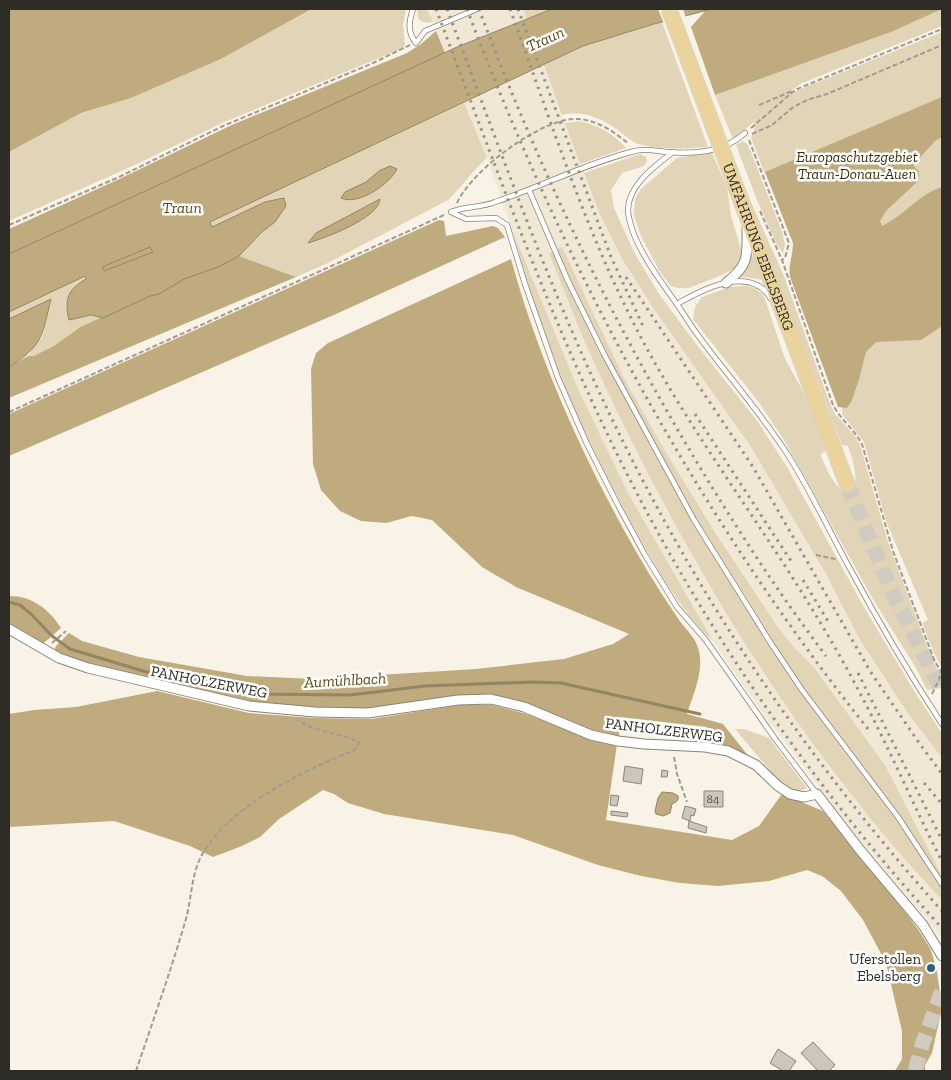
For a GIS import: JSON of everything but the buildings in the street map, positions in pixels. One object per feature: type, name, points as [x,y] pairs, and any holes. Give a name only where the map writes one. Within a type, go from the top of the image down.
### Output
[{"type":"main road","name":"UMFAHRUNG EBELSBERG","points":[[669,9],[847,484]]},
{"type":"street","points":[[726,283],[740,271],[747,259],[747,218]]},
{"type":"street","name":"PANHOLZERWEG","points":[[9,629],[59,658],[88,668],[249,706],[368,713],[458,700],[491,699],[524,707],[591,735],[618,741],[644,744],[705,746],[728,751],[756,765],[778,786],[790,794],[804,798],[817,794]]},
{"type":"street","points":[[817,794],[860,850],[923,925],[942,956]]},
{"type":"lane","points":[[412,9],[410,31],[416,43],[425,31],[477,9]]},
{"type":"lane","points":[[453,211],[464,207],[494,203],[585,167],[637,150],[688,153],[715,150],[736,141],[745,133]]},
{"type":"lane","points":[[673,152],[636,186],[629,201],[628,209],[634,232],[650,266],[696,333],[763,418],[789,457],[849,567],[942,724]]},
{"type":"lane","points":[[529,190],[568,281],[605,356],[694,520],[802,690],[898,817],[942,884]]},
{"type":"lane","points":[[453,211],[466,219],[496,218],[507,225],[525,284],[558,378],[624,516],[677,607],[705,639],[776,740],[817,794]]},
{"type":"lane","points":[[677,304],[690,296],[726,283],[751,282],[761,286],[769,295],[790,333]]},
{"type":"path","points":[[759,105],[942,29]]},
{"type":"path","points":[[9,225],[119,177],[223,126],[304,93],[416,43]]},
{"type":"path","points":[[745,133],[752,134],[768,128],[778,122],[792,108],[807,100],[827,94],[942,45]]},
{"type":"path","points":[[745,133],[795,90]]},
{"type":"path","points":[[9,412],[453,211],[464,192],[492,161],[522,141],[558,122],[578,119],[599,124],[614,132],[637,150]]},
{"type":"path","points":[[745,133],[789,243],[785,258],[782,260],[830,397],[839,415],[862,444],[893,551],[935,662],[942,672],[927,700]]},
{"type":"path","points":[[816,555],[836,559]]},
{"type":"path","points":[[52,643],[66,631]]},
{"type":"path","points":[[136,1071],[188,913],[197,864],[203,852],[216,834],[254,802],[302,773],[355,750],[359,742],[345,736],[318,730],[297,721],[292,710]]},
{"type":"path","points":[[674,757],[677,774],[687,802]]},
{"type":"shaded area","points":[[427,9],[523,9],[527,19],[445,53]]},
{"type":"shaded area","points":[[544,65],[600,215],[625,264],[656,312],[751,447],[826,574],[860,640],[907,712],[942,758],[942,876],[885,765],[813,666],[777,626],[665,451],[625,380],[562,247],[549,253],[667,507],[697,564],[738,631],[820,754],[856,801],[942,900],[942,938],[859,839],[771,726],[713,641],[628,493],[579,391],[513,232],[487,158],[464,103]]},
{"type":"green space","points":[[9,9],[312,9],[221,59],[131,98],[81,113],[9,152]]},
{"type":"green space","points":[[313,9],[406,9],[403,25],[405,45],[403,48],[222,123],[139,163],[9,221],[9,152],[81,113],[131,98],[221,59]]},
{"type":"green space","points":[[417,9],[427,9],[433,22],[420,20]]},
{"type":"green space","points":[[523,9],[552,9],[527,19]]},
{"type":"green space","name":"Europaschutzgebiet Traun-Donau-Auen","points":[[942,9],[942,26],[800,84],[786,95],[942,32],[942,668],[922,623],[928,620],[886,521],[864,442],[842,414],[842,399],[800,243],[763,169],[751,138],[754,131],[754,122],[733,139],[715,95],[891,32]]},
{"type":"green space","points":[[942,9],[891,32],[715,95],[691,27],[706,10]]},
{"type":"green space","points":[[662,22],[708,147],[673,148],[647,146],[636,143],[613,126],[592,116],[585,114],[562,115],[544,65],[583,46]]},
{"type":"green space","points":[[436,31],[445,53],[9,254],[9,229],[234,124],[407,53]]},
{"type":"green space","points":[[942,97],[942,137],[935,141],[913,165],[919,172],[918,181],[886,211],[880,221],[882,226],[926,194],[942,187],[942,326],[921,340],[876,342],[866,352],[852,400],[847,408],[838,407],[790,277],[793,243],[765,172]]},
{"type":"green space","points":[[464,103],[487,158],[448,200],[330,262],[296,277],[239,256],[262,232],[275,222],[238,215],[212,227],[210,222]]},
{"type":"green space","points":[[580,121],[605,131],[626,148],[580,164],[565,123]]},
{"type":"green space","points":[[743,141],[751,152],[782,232],[785,245],[783,253],[776,243],[757,200],[736,145]]},
{"type":"green space","points":[[712,153],[727,187],[731,216],[741,249],[741,259],[735,268],[722,275],[689,288],[678,288],[671,286],[660,272],[641,236],[634,215],[635,199],[641,189],[677,158]]},
{"type":"green space","points":[[640,154],[646,157],[647,160],[644,166],[622,173],[611,190],[614,208],[634,252],[659,294],[758,422],[787,467],[865,609],[916,694],[942,733],[942,758],[907,712],[860,640],[826,574],[751,447],[656,312],[625,264],[600,215],[584,173]]},
{"type":"green space","points":[[734,164],[784,276],[829,401],[835,414],[856,437],[860,445],[888,542],[934,664],[942,675],[942,688],[927,690],[916,668],[874,601],[784,440],[760,404],[693,319],[695,307],[702,297],[730,287],[746,286],[755,288],[764,296],[785,359],[809,402],[826,451],[821,456],[836,485],[846,491],[852,490],[855,474],[848,446],[842,445]]},
{"type":"green space","points":[[439,220],[444,221],[446,236],[493,226],[498,228],[505,237],[336,314],[9,456],[9,414]]},
{"type":"green space","points":[[513,232],[579,391],[628,493],[713,641],[678,601],[659,572],[595,453],[571,403],[550,352]]},
{"type":"green space","points":[[150,246],[153,252],[104,271],[102,267]]},
{"type":"green space","points":[[562,247],[625,380],[665,451],[715,532],[777,626],[813,666],[885,765],[942,876],[942,900],[888,839],[837,776],[789,710],[744,642],[702,573],[626,429],[585,343],[549,253]]},
{"type":"green space","points":[[239,256],[296,277],[9,398],[9,367],[28,356],[34,356],[54,346],[80,327],[160,293],[176,282]]},
{"type":"green space","points":[[751,256],[753,256],[763,280],[737,277],[746,268]]},
{"type":"green space","points":[[511,259],[533,330],[575,433],[643,564],[680,621],[693,637],[699,651],[699,675],[687,714],[723,724],[750,758],[711,744],[707,727],[620,717],[619,737],[591,732],[524,702],[491,696],[457,696],[368,710],[250,703],[88,666],[54,652],[56,646],[69,633],[82,641],[139,657],[247,676],[313,679],[476,669],[564,659],[613,644],[629,634],[516,587],[482,567],[432,520],[412,516],[386,523],[361,521],[340,511],[321,490],[313,464],[311,369],[316,353],[328,343]]},
{"type":"green space","points":[[85,276],[87,279],[75,285],[69,320],[91,315],[103,318],[80,327],[49,350],[28,356],[42,337],[51,300],[9,319],[9,312]]},
{"type":"green space","points":[[9,596],[25,598],[39,605],[51,615],[61,628],[40,644],[9,625]]},
{"type":"green space","points":[[157,691],[249,713],[315,718],[371,719],[460,705],[492,705],[523,713],[590,738],[617,744],[606,820],[732,840],[759,826],[782,794],[823,811],[881,881],[918,929],[931,950],[937,972],[942,1008],[932,1053],[925,1065],[925,1071],[895,1071],[902,1059],[902,1031],[886,963],[863,920],[841,891],[822,876],[807,870],[769,881],[718,886],[680,883],[641,876],[598,865],[513,835],[384,814],[348,803],[334,794],[323,790],[279,819],[260,837],[213,857],[190,846],[114,821],[9,827],[9,714],[76,707]]},
{"type":"green space","points":[[735,729],[744,729],[769,738],[807,788],[799,791],[795,790],[778,780]]},
{"type":"water","name":"Traun","points":[[552,9],[712,9],[654,24],[583,46],[210,222],[212,227],[265,202],[284,198],[286,206],[275,222],[262,232],[239,256],[218,267],[184,279],[159,294],[150,296],[103,318],[91,315],[69,320],[67,300],[71,291],[86,279],[85,276],[9,312],[9,254],[457,47]],"holes":[[[150,247],[153,252],[104,271],[102,267]]]},
{"type":"water","points":[[390,166],[397,169],[381,187],[356,199],[348,200],[341,198],[345,192],[366,182],[379,171]]},
{"type":"water","points":[[380,199],[371,213],[361,220],[338,232],[308,243],[316,233]]},
{"type":"water","points":[[51,299],[43,331],[35,346],[29,353],[9,367],[9,319]]},
{"type":"water","points":[[662,792],[673,793],[678,796],[677,801],[672,804],[670,813],[663,816],[656,814],[655,811],[658,798]]},
{"type":"pier","points":[[658,9],[683,9],[686,18],[664,24]]},
{"type":"waterway","name":"Aumühlbach","points":[[9,602],[20,605],[52,636],[70,649],[153,674],[249,694],[350,695],[425,686],[532,682],[561,683],[700,714]]},
{"type":"tunnel","points":[[847,484],[892,592],[942,691]]},
{"type":"tunnel","points":[[915,1071],[923,1042],[942,991]]},
{"type":"railway","points":[[436,9],[544,291],[592,402],[651,520],[724,644],[805,762],[849,819],[942,928]]},
{"type":"railway","points":[[447,9],[520,204],[579,348],[636,467],[672,535],[711,602],[752,666],[796,729],[842,791],[942,911]]},
{"type":"railway","points":[[467,9],[505,105],[546,200],[591,293],[639,385],[691,474],[746,562],[805,647],[868,729]]},
{"type":"railway","points":[[479,9],[508,84],[573,232],[647,375],[729,515],[779,591],[826,656]]},
{"type":"railway","points":[[510,9],[580,202],[629,314],[693,427],[789,572],[832,643],[870,713],[942,861]]},
{"type":"railway","points":[[518,9],[611,257],[643,326]]},
{"type":"railway","points":[[626,277],[753,467],[870,671],[942,774]]},
{"type":"railway","points":[[695,414],[791,561]]},
{"type":"railway","points":[[803,580],[829,623]]},
{"type":"railway","points":[[858,673],[942,840]]},
{"type":"railway","points":[[924,783],[942,804]]},
{"type":"place","name":"Uferstollen Ebelsberg","points":[[931,968]]}]
